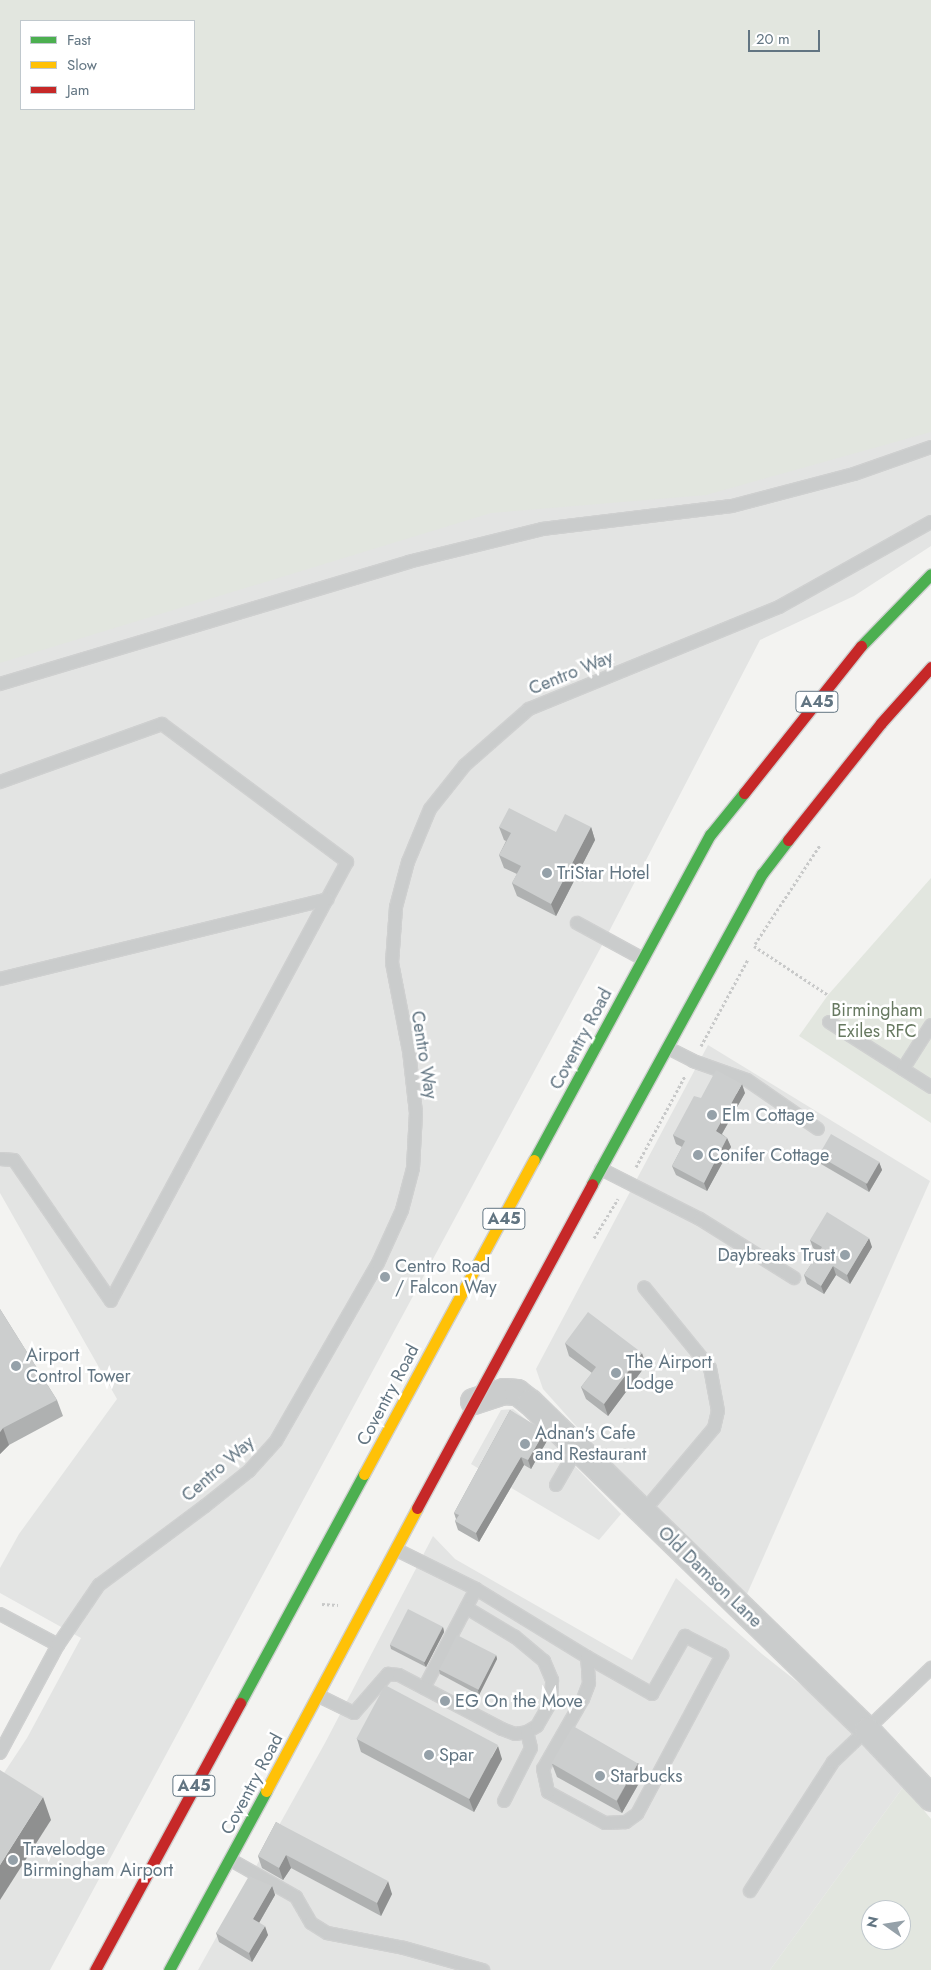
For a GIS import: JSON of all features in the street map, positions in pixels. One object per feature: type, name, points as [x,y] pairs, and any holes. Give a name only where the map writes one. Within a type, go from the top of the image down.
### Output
[{"type":"highway","name":"Coventry Road","points":[[95,1970],[710,835],[869,636],[931,574]]},
{"type":"highway","name":"Coventry Road","points":[[169,1970],[231,1860],[397,1550],[473,1400],[762,874],[881,723],[931,667]]},
{"type":"street","name":"Old Damson Lane","points":[[473,1400],[503,1390],[516,1392],[578,1447],[642,1512],[867,1730],[931,1798]]},
{"type":"lane","points":[[0,684],[408,562],[542,529],[732,506],[854,474],[931,448]]},
{"type":"lane","name":"Centro Way","points":[[0,1752],[58,1645],[100,1585],[234,1483],[276,1441],[378,1263],[402,1210],[414,1168],[414,1096],[392,962],[396,907],[408,862],[430,809],[465,765],[529,709],[779,607],[931,522]]},
{"type":"lane","points":[[0,782],[162,724],[347,862],[111,1301],[14,1160],[0,1160]]},
{"type":"lane","points":[[0,979],[327,899]]},
{"type":"lane","points":[[577,923],[643,959]]},
{"type":"lane","points":[[829,1022],[931,1087]]},
{"type":"lane","points":[[903,1069],[931,1025]]},
{"type":"lane","points":[[668,1048],[693,1061],[747,1080],[818,1129]]},
{"type":"lane","points":[[601,1169],[627,1184],[700,1219],[794,1278]]},
{"type":"lane","points":[[642,1512],[714,1428],[718,1411],[710,1368],[644,1287]]},
{"type":"lane","points":[[556,1485],[578,1447]]},
{"type":"lane","points":[[397,1550],[476,1589],[587,1657],[652,1694],[686,1636],[722,1655],[637,1814],[626,1822],[604,1823],[548,1792],[543,1782],[543,1769],[589,1684],[587,1657]]},
{"type":"lane","points":[[424,1688],[476,1589]]},
{"type":"lane","points":[[319,1696],[354,1713],[388,1674],[400,1675],[502,1729],[515,1734],[527,1732],[537,1726],[551,1702],[552,1680],[544,1661],[515,1637],[467,1608]]},
{"type":"lane","points":[[0,1614],[58,1645]]},
{"type":"lane","points":[[750,1891],[833,1762],[931,1668]]},
{"type":"lane","points":[[504,1801],[531,1748],[527,1732]]},
{"type":"lane","points":[[231,1860],[296,1897],[311,1923],[327,1933],[404,1948],[483,1970]]},
{"type":"path","points":[[592,1242],[627,1184],[754,946],[792,885],[826,837]]},
{"type":"path","points":[[754,946],[828,995]]},
{"type":"path","points":[[295,1602],[368,1603]]},
{"type":"shaded area","points":[[0,0],[931,0],[931,546],[854,596],[760,640],[600,949],[50,1970],[0,1970],[0,1779],[27,1738],[81,1638],[0,1593],[0,1568],[19,1534],[117,1399],[0,1193]]},
{"type":"shaded area","points":[[708,1045],[930,1181],[747,1594],[637,1494],[543,1389],[536,1369]]},
{"type":"shaded area","points":[[513,1409],[545,1435],[621,1514],[599,1540],[471,1464],[501,1410]]},
{"type":"shaded area","points":[[433,1536],[455,1559],[632,1660],[676,1578],[762,1654],[829,1707],[904,1786],[770,1970],[198,1970],[325,1743]]},
{"type":"green space","points":[[0,0],[931,0],[931,432],[706,495],[491,513],[0,663]]},
{"type":"green space","name":"Birmingham Exiles RFC","points":[[931,878],[931,1123],[799,1036],[828,995]]},
{"type":"green space","points":[[904,1786],[931,1819],[931,1970],[770,1970]]},
{"type":"building","name":"TriStar Hotel","points":[[509,808],[556,832],[565,814],[591,827],[551,904],[512,883],[521,866],[499,855],[511,833],[499,827]]},
{"type":"building","points":[[716,1070],[742,1084],[716,1131],[727,1138],[704,1183],[672,1166],[685,1141],[673,1135],[694,1096],[701,1098]]},
{"type":"building","points":[[831,1134],[879,1162],[867,1184],[818,1156]]},
{"type":"building","name":"Daybreaks Trust","points":[[827,1212],[869,1238],[847,1275],[833,1266],[821,1286],[804,1275],[822,1247],[810,1240]]},
{"type":"building","name":"Airport Control Tower","points":[[0,1309],[57,1400],[3,1428],[0,1432]]},
{"type":"building","name":"The Airport Lodge","points":[[588,1312],[642,1353],[604,1404],[581,1387],[596,1367],[565,1343]]},
{"type":"building","points":[[510,1410],[545,1431],[528,1460],[521,1457],[476,1533],[455,1521],[459,1515],[454,1513]]},
{"type":"building","points":[[408,1609],[443,1627],[425,1662],[390,1645]]},
{"type":"building","points":[[457,1635],[496,1655],[478,1690],[439,1670]]},
{"type":"building","points":[[385,1685],[498,1745],[469,1799],[356,1739]]},
{"type":"building","name":"Starbucks","points":[[573,1726],[638,1764],[616,1801],[552,1763]]},
{"type":"building","points":[[0,1770],[43,1797],[0,1865]]},
{"type":"building","points":[[276,1822],[388,1881],[377,1903],[286,1855],[279,1868],[258,1856]]},
{"type":"building","points":[[249,1876],[272,1886],[253,1919],[265,1926],[249,1953],[216,1933]]},
{"type":"traffic: fast","points":[[861,646],[931,574]]},
{"type":"traffic: fast","points":[[534,1160],[710,835],[744,793]]},
{"type":"traffic: fast","points":[[592,1184],[762,874],[788,840]]},
{"type":"traffic: fast","points":[[240,1703],[364,1474]]},
{"type":"traffic: fast","points":[[169,1970],[266,1791]]},
{"type":"traffic: slow","points":[[364,1474],[534,1160]]},
{"type":"traffic: slow","points":[[266,1791],[417,1508]]},
{"type":"traffic: jam","points":[[744,793],[861,646]]},
{"type":"traffic: jam","points":[[788,840],[881,723],[931,667]]},
{"type":"traffic: jam","points":[[417,1508],[592,1184]]},
{"type":"traffic: jam","points":[[95,1970],[240,1703]]},
{"type":"place","name":"TriStar Hotel","points":[[547,873]]},
{"type":"place","name":"Elm Cottage","points":[[712,1115]]},
{"type":"place","name":"Conifer Cottage","points":[[698,1155]]},
{"type":"place","name":"Daybreaks Trust","points":[[845,1255]]},
{"type":"place","name":"Centro Road / Falcon Way","points":[[385,1277]]},
{"type":"place","name":"Airport Control Tower","points":[[16,1366]]},
{"type":"place","name":"The Airport Lodge","points":[[616,1373]]},
{"type":"place","name":"Adnan's Cafe and Restaurant","points":[[525,1444]]},
{"type":"place","name":"EG On the Move","points":[[445,1701]]},
{"type":"place","name":"Spar","points":[[429,1755]]},
{"type":"place","name":"Starbucks","points":[[600,1776]]},
{"type":"place","name":"Travelodge Birmingham Airport","points":[[13,1860]]}]
